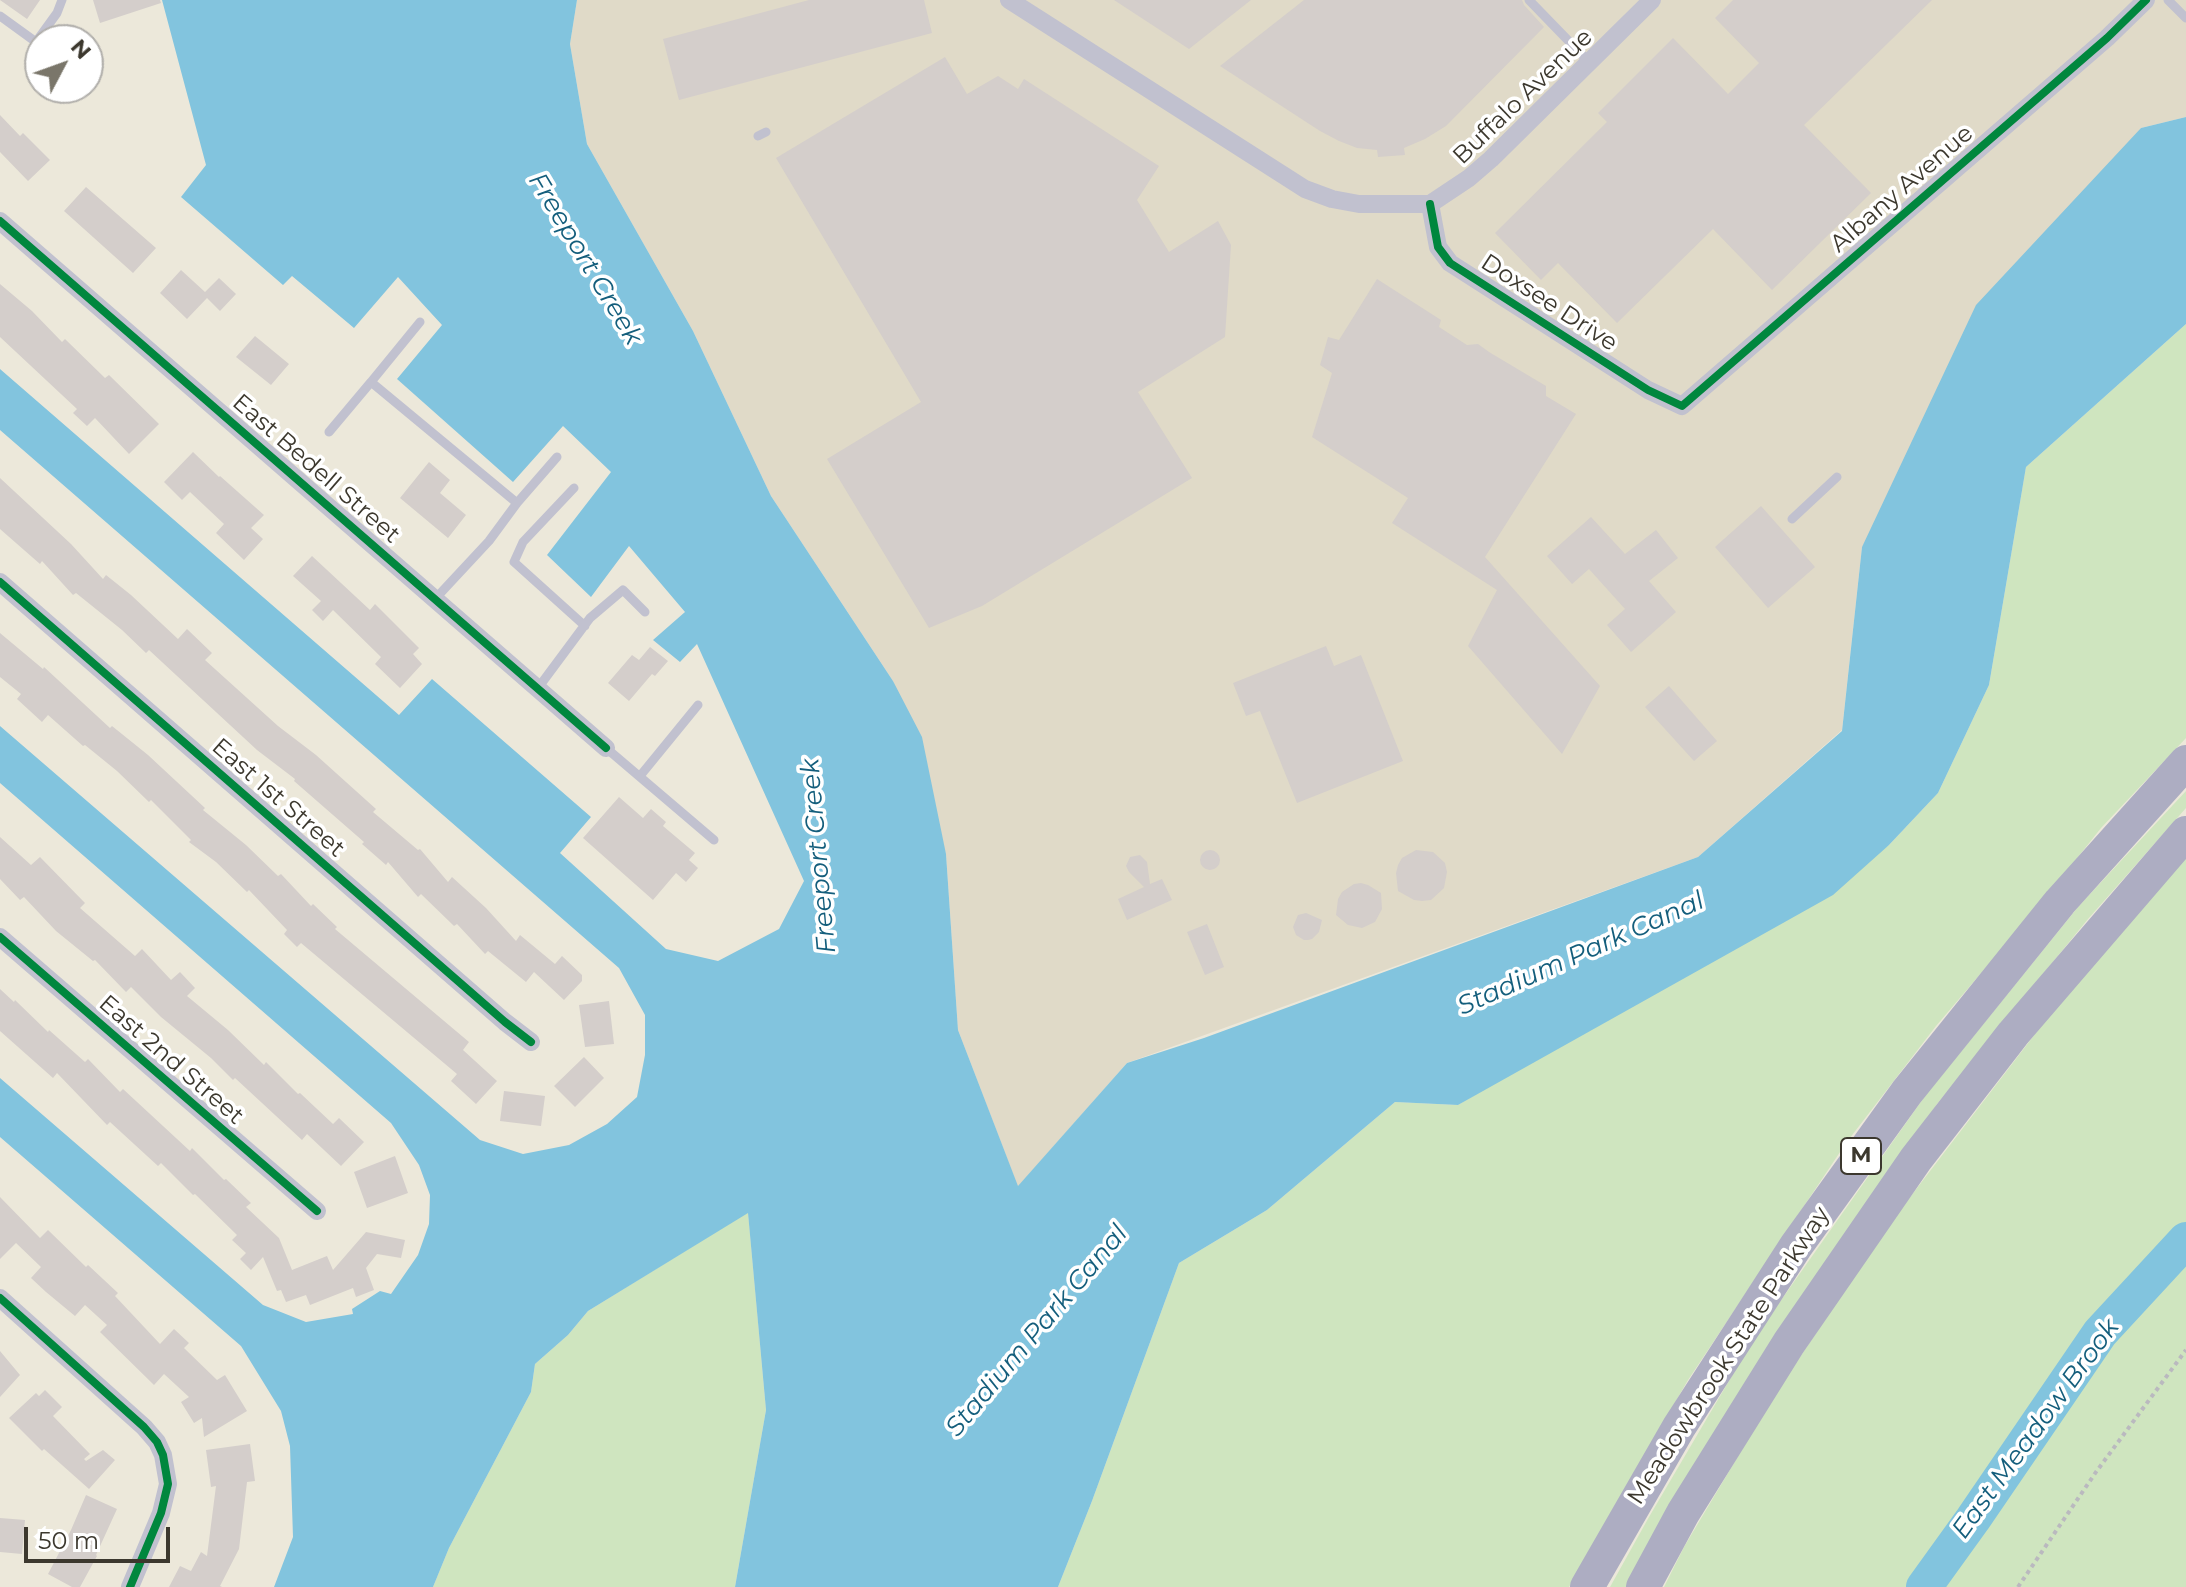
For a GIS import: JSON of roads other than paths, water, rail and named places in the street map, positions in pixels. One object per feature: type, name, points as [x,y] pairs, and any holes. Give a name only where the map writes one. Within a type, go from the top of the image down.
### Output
[{"type":"highway","name":"Meadowbrook State Parkway","points":[[1587,1587],[1679,1427],[1762,1298],[1907,1092],[2060,902],[2186,762]]},
{"type":"highway","name":"Meadowbrook State Parkway","points":[[1643,1587],[1683,1513],[1789,1343],[1916,1159],[2013,1034],[2186,833]]},
{"type":"street","points":[[1009,0],[1305,189],[1332,199],[1359,204],[1430,204]]},
{"type":"street","name":"Buffalo Avenue","points":[[1430,204],[1491,159],[1652,0]]},
{"type":"street","name":"Albany Avenue","points":[[1682,406],[2107,38],[2146,0]]},
{"type":"street","name":"Doxsee Drive","points":[[1430,204],[1438,247],[1450,263],[1648,390],[1682,406]]},
{"type":"street","name":"East Bedell Street","points":[[0,221],[606,748]]},
{"type":"street","name":"East 1st Street","points":[[0,582],[531,1042]]},
{"type":"street","name":"East 2nd Street","points":[[0,937],[317,1211]]},
{"type":"street","points":[[0,1298],[144,1427],[163,1455],[168,1484],[161,1513],[130,1587]]},
{"type":"lane","points":[[0,16],[36,42],[57,13],[62,0]]},
{"type":"lane","points":[[1529,0],[1589,62]]},
{"type":"lane","points":[[2168,0],[2186,18]]},
{"type":"lane","points":[[329,432],[420,322]]},
{"type":"lane","points":[[371,382],[517,503]]},
{"type":"lane","points":[[435,599],[489,541],[557,457]]},
{"type":"lane","points":[[1792,519],[1837,477]]},
{"type":"lane","points":[[574,488],[523,542],[514,562],[585,626]]},
{"type":"lane","points":[[538,688],[590,618],[623,590],[645,612]]},
{"type":"lane","points":[[640,776],[698,705]]},
{"type":"lane","points":[[606,748],[714,840]]},
{"type":"water","points":[[162,0],[577,0],[570,44],[587,144],[693,331],[771,496],[893,681],[922,737],[946,854],[958,1030],[1018,1186],[1127,1063],[1204,1038],[1698,857],[1842,731],[1862,547],[1976,305],[2141,128],[2186,117],[2186,324],[2026,467],[1989,685],[1938,793],[1889,845],[1833,895],[1458,1105],[1395,1102],[1267,1210],[1179,1263],[1058,1587],[735,1587],[766,1410],[748,1213],[588,1311],[568,1335],[535,1364],[531,1392],[449,1548],[433,1587],[274,1587],[293,1537],[290,1446],[281,1411],[241,1346],[0,1137],[0,1078],[263,1305],[306,1322],[353,1314],[352,1309],[380,1291],[391,1294],[418,1255],[429,1224],[430,1195],[419,1165],[391,1123],[0,783],[0,726],[480,1140],[523,1154],[569,1145],[607,1124],[637,1097],[645,1055],[645,1015],[619,968],[0,430],[0,369],[399,715],[432,679],[591,817],[560,853],[666,949],[718,961],[779,929],[804,881],[697,644],[680,662],[653,640],[685,612],[629,546],[591,597],[547,555],[611,472],[563,426],[513,482],[397,379],[442,325],[398,277],[354,328],[292,276],[283,285],[181,197],[206,165]]},
{"type":"waterway","name":"East Meadow Brook","points":[[1924,1587],[2100,1333],[2186,1240]]},
{"type":"water label","name":"Freeport Creek","points":[[585,259]]},
{"type":"water label","name":"Freeport Creek","points":[[819,856]]},
{"type":"water label","name":"Stadium Park Canal","points":[[1581,954]]},
{"type":"water label","name":"Stadium Park Canal","points":[[1037,1331]]}]
